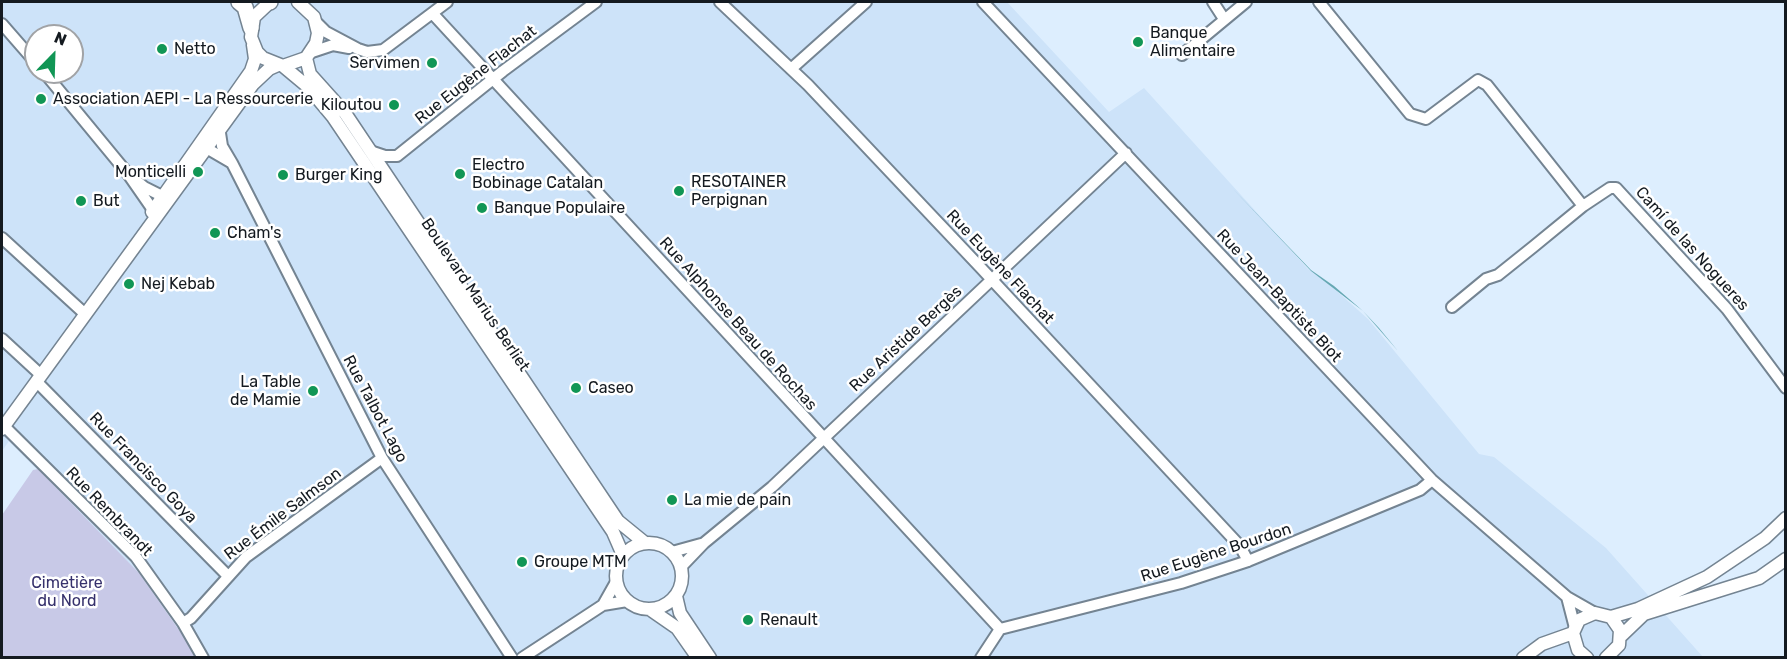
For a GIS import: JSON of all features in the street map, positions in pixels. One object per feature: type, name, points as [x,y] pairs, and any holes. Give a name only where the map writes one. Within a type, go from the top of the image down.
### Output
[{"type":"highway","points":[[239,2],[245,7],[251,28]]},
{"type":"main road","points":[[116,272],[132,242],[160,205],[251,71],[255,59],[251,28],[254,17],[270,2]]},
{"type":"main road","points":[[298,2],[309,9],[316,20]]},
{"type":"main road","points":[[3,427],[84,313],[137,246],[160,205],[208,149],[260,76],[281,65],[299,62],[309,55],[316,43],[315,2]]},
{"type":"main road","name":"Boulevard Marius Berliet","points":[[253,45],[263,58],[281,65],[307,86],[340,126],[610,526],[620,542],[623,555]]},
{"type":"main road","name":"Boulevard Marius Berliet","points":[[309,55],[310,74],[345,113],[618,521],[645,543]]},
{"type":"main road","points":[[1524,657],[1542,644],[1574,630],[1579,620],[1594,613],[1611,617],[1646,606],[1707,577],[1765,538],[1785,518]]},
{"type":"main road","points":[[676,596],[661,608],[651,610],[638,608],[627,601],[616,582],[616,570],[623,555],[635,546],[645,543],[661,545],[672,552],[681,567],[682,577],[676,596],[680,613],[710,657]]},
{"type":"main road","points":[[1620,637],[1644,614],[1758,578],[1785,559]]},
{"type":"main road","points":[[651,610],[677,628],[698,657]]},
{"type":"main road","points":[[1611,617],[1620,630],[1620,637],[1613,655]]},
{"type":"main road","points":[[1574,630],[1583,654]]},
{"type":"main road","points":[[1524,657],[1557,646],[1583,654]]},
{"type":"street","points":[[309,55],[333,45],[367,52],[382,50],[447,2]]},
{"type":"street","name":"Rue Eugène Flachat","points":[[370,151],[385,156],[397,156],[493,78],[596,2]]},
{"type":"street","name":"Rue Eugène Flachat","points":[[720,2],[791,69],[991,280],[1240,546],[1248,561]]},
{"type":"street","points":[[791,69],[866,2]]},
{"type":"street","name":"Rue Jean-Baptiste Biot","points":[[984,2],[1432,480],[1567,597],[1594,613]]},
{"type":"street","points":[[1213,2],[1224,19]]},
{"type":"street","points":[[1182,55],[1246,2]]},
{"type":"street","points":[[1319,2],[1410,114],[1426,119],[1478,80],[1487,85],[1583,206],[1498,275],[1486,279],[1452,307]]},
{"type":"street","name":"Rue Alphonse Beau de Rochas","points":[[432,14],[822,439],[1000,629]]},
{"type":"street","points":[[316,20],[326,32],[358,49]]},
{"type":"street","points":[[2,24],[24,49]]},
{"type":"street","points":[[54,84],[128,174],[160,205]]},
{"type":"street","points":[[226,107],[227,114],[209,138],[208,149],[232,163]]},
{"type":"street","name":"Rue Talbot Lago","points":[[219,133],[222,146],[258,209],[344,386],[382,458],[512,657]]},
{"type":"street","name":"Rue Aristide Bergès","points":[[681,567],[704,543],[772,487],[1126,153]]},
{"type":"street","points":[[128,174],[160,205]]},
{"type":"street","name":"Camí de las Nogueres","points":[[1583,206],[1610,188],[1616,188],[1622,193],[1733,316],[1785,388]]},
{"type":"street","points":[[2,237],[84,313]]},
{"type":"street","name":"Rue Francisco Goya","points":[[2,339],[227,575]]},
{"type":"street","name":"Rue Rembrandt","points":[[3,427],[136,557],[183,623],[203,657]]},
{"type":"street","name":"Rue Émile Salmson","points":[[183,623],[192,618],[227,575],[246,557],[382,458]]},
{"type":"street","name":"Rue Eugène Bourdon","points":[[1000,629],[1181,583],[1248,561],[1420,490],[1432,480]]},
{"type":"street","name":"Rue Aristide Bergès","points":[[672,552],[704,543]]},
{"type":"street","points":[[603,605],[616,582]]},
{"type":"street","points":[[1567,597],[1574,630]]},
{"type":"street","points":[[522,657],[603,605],[627,601]]},
{"type":"street","points":[[981,657],[1000,629]]},
{"type":"shaded area","points":[[2,2],[1007,2],[1109,112],[1144,88],[1308,269],[1321,277],[1368,319],[1479,454],[1494,457],[1606,548],[1703,657],[198,657],[139,573],[9,441],[2,451]]},
{"type":"shaded area","points":[[1233,189],[1311,270],[1363,311],[1311,271]]},
{"type":"green space","name":"Cimetière du Nord","points":[[38,469],[139,573],[198,657],[2,658],[2,515],[33,470]]},
{"type":"place","name":"Banque Alimentaire","points":[[1138,42]]},
{"type":"place","name":"Netto","points":[[162,49]]},
{"type":"place","name":"Servimen","points":[[432,63]]},
{"type":"place","name":"Association AEPI - La Ressourcerie","points":[[41,99]]},
{"type":"place","name":"Kiloutou","points":[[394,105]]},
{"type":"place","name":"Monticelli","points":[[198,172]]},
{"type":"place","name":"Electro Bobinage Catalan","points":[[460,174]]},
{"type":"place","name":"Burger King","points":[[283,175]]},
{"type":"place","name":"RESOTAINER Perpignan","points":[[679,191]]},
{"type":"place","name":"But","points":[[81,201]]},
{"type":"place","name":"Banque Populaire","points":[[482,208]]},
{"type":"place","name":"Cham's","points":[[215,233]]},
{"type":"place","name":"Nej Kebab","points":[[129,284]]},
{"type":"place","name":"Caseo","points":[[576,388]]},
{"type":"place","name":"La Table de Mamie","points":[[313,391]]},
{"type":"place","name":"La mie de pain","points":[[672,500]]},
{"type":"place","name":"Groupe MTM","points":[[522,562]]},
{"type":"place","name":"Renault","points":[[748,620]]}]
